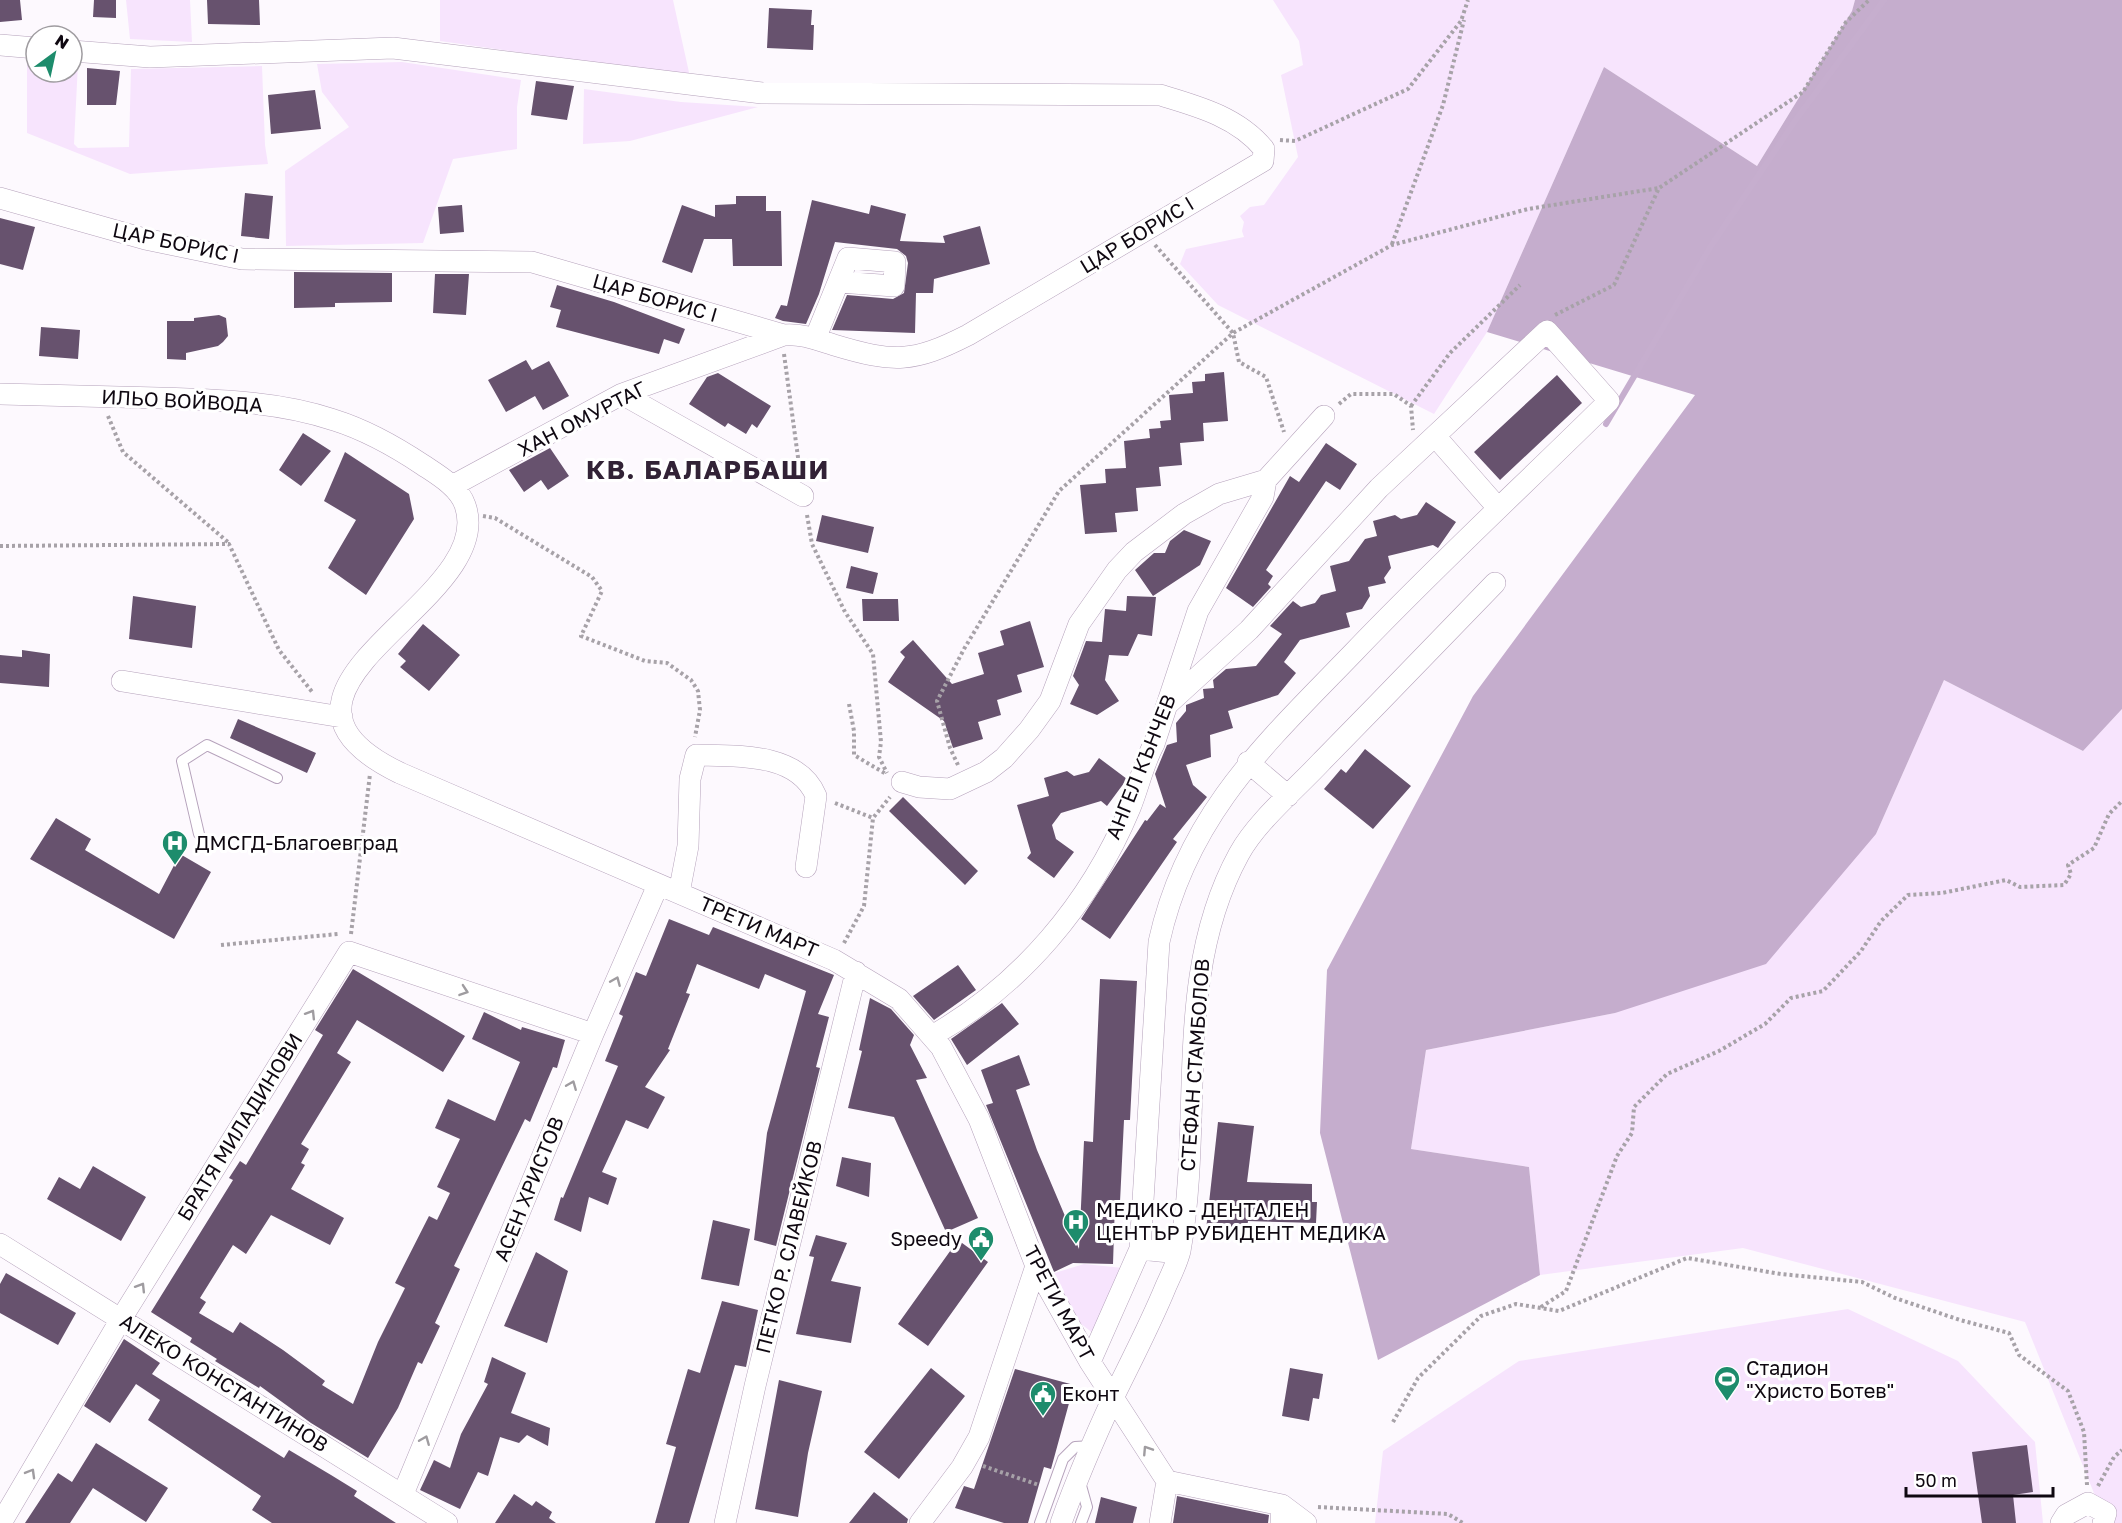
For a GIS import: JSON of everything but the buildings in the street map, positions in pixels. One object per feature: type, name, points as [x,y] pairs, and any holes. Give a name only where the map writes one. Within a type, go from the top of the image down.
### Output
[{"type":"street","points":[[0,45],[24,47]]},
{"type":"street","name":"ЦАР БОРИС I","points":[[0,198],[145,239],[242,259],[532,262],[788,335],[816,339],[863,354],[910,358],[922,356],[960,339],[1029,301],[1142,231],[1263,161],[1264,149],[1237,125],[1200,107],[1160,95],[762,93],[393,48],[150,57],[84,52]]},
{"type":"street","points":[[816,339],[839,282]]},
{"type":"street","points":[[1090,1362],[1140,1249],[1157,967],[1162,927],[1188,856],[1248,762],[1459,546],[1609,401],[1547,331],[1428,430],[1379,488],[1249,630],[1168,704]]},
{"type":"street","name":"ХАН ОМУРТАГ","points":[[452,486],[622,394],[788,335]]},
{"type":"street","name":"ИЛЬО ВОЙВОДА","points":[[0,394],[215,399],[307,412],[334,420],[384,441],[452,486]]},
{"type":"street","points":[[622,394],[803,496]]},
{"type":"street","points":[[902,782],[919,787],[950,789],[995,765],[1029,730],[1050,701],[1062,675],[1071,639],[1085,613],[1134,552],[1184,514],[1219,494],[1266,480],[1324,416]]},
{"type":"street","points":[[1428,430],[1498,508]]},
{"type":"street","name":"АНГЕЛ КЪНЧЕВ","points":[[932,1036],[1004,987],[1061,924],[1093,879],[1130,808],[1168,704],[1198,611],[1263,497],[1266,480]]},
{"type":"street","points":[[123,681],[334,716],[355,670],[435,587],[448,570],[463,543],[467,513],[462,499],[452,486]]},
{"type":"street","name":"СТЕФАН СТАМБОЛОВ","points":[[1061,1523],[1113,1399],[1149,1329],[1179,1253],[1188,1169],[1194,1032],[1204,943],[1221,891],[1241,850],[1288,796],[1495,583]]},
{"type":"street","name":"ТРЕТИ МАРТ","points":[[334,716],[352,742],[372,759],[834,960],[899,999],[941,1047],[979,1119],[1036,1266],[1090,1362],[1167,1481]]},
{"type":"street","points":[[679,893],[688,846],[690,779],[696,755],[754,756],[775,763],[804,779],[813,787],[816,796],[806,867]]},
{"type":"street","points":[[1248,762],[1288,796]]},
{"type":"street","name":"АСЕН ХРИСТОВ","points":[[403,1494],[593,1034],[658,885]]},
{"type":"street","points":[[350,944],[593,1034]]},
{"type":"street","name":"БРАТЯ МИЛАДИНОВИ","points":[[1,1523],[121,1319],[350,944]]},
{"type":"street","name":"ПЕТКО Р. СЛАВЕЙКОВ","points":[[725,1523],[755,1386],[856,972]]},
{"type":"street","name":"АЛЕКО КОНСТАНТИНОВ","points":[[0,1244],[447,1523]]},
{"type":"street","points":[[1140,1249],[1179,1253]]},
{"type":"street","points":[[920,1523],[966,1461],[979,1437],[1036,1266]]},
{"type":"street","points":[[1160,1523],[1167,1481],[1282,1514],[1312,1515]]},
{"type":"street","points":[[2061,1523],[2066,1515],[2088,1503],[2106,1513],[2103,1523]]},
{"type":"lane","points":[[199,834],[182,761],[207,745],[277,778]]},
{"type":"lane","points":[[1040,1523],[1063,1460],[1075,1447],[1092,1446]]},
{"type":"lane","points":[[1079,1476],[1087,1507],[1081,1523]]},
{"type":"path","points":[[1271,137],[1295,141],[1407,89],[1461,21],[1468,0]]},
{"type":"path","points":[[1392,244],[1443,105],[1468,0]]},
{"type":"path","points":[[966,782],[950,748],[937,701],[994,599],[1059,491],[1233,333],[1392,244],[1528,209],[1659,188],[1803,92],[1846,22],[1869,0]]},
{"type":"path","points":[[1553,316],[1614,285],[1659,188]]},
{"type":"path","points":[[1142,231],[1233,333],[1239,362],[1266,377],[1291,452]]},
{"type":"path","points":[[1428,430],[1420,439],[1412,429],[1411,406],[1450,353],[1520,285]]},
{"type":"path","points":[[788,335],[784,356],[803,496],[812,544],[845,612],[873,654],[881,742],[879,757],[882,767],[890,775],[867,765],[854,755],[854,730],[849,704]]},
{"type":"path","points":[[1324,416],[1351,394],[1395,394],[1411,406]]},
{"type":"path","points":[[100,396],[123,452],[230,544],[279,650],[334,716]]},
{"type":"path","points":[[1412,429],[1428,430]]},
{"type":"path","points":[[467,513],[495,518],[592,577],[602,591],[581,636],[645,661],[667,663],[691,680],[698,691],[700,710],[694,730],[696,755]]},
{"type":"path","points":[[0,546],[230,544]]},
{"type":"path","points":[[350,944],[372,759]]},
{"type":"path","points":[[834,960],[864,906],[873,818],[902,782]]},
{"type":"path","points":[[816,796],[873,818]]},
{"type":"path","points":[[1540,1308],[1566,1291],[1617,1156],[1632,1133],[1634,1107],[1667,1074],[1719,1051],[1765,1024],[1791,998],[1823,991],[1861,951],[1881,921],[1908,895],[1942,893],[2006,880],[2020,887],[2064,885],[2071,874],[2068,865],[2094,849],[2109,814],[2122,801]]},
{"type":"path","points":[[220,945],[341,934],[350,944]]},
{"type":"path","points":[[1393,1422],[1418,1378],[1481,1316],[1516,1304],[1559,1311],[1687,1258],[1781,1274],[1862,1281],[1895,1298],[1960,1320],[2009,1333],[2019,1355],[2068,1391],[2084,1432],[2088,1503]]},
{"type":"path","points":[[2088,1503],[2114,1457],[2122,1450]]},
{"type":"path","points":[[966,1461],[1052,1489]]},
{"type":"path","points":[[1312,1515],[1448,1514],[1463,1523]]},
{"type":"shaded area","points":[[126,0],[190,0],[192,42],[130,39]]},
{"type":"shaded area","points":[[440,0],[673,0],[690,77],[440,41]]},
{"type":"shaded area","points":[[1273,0],[1855,0],[1852,11],[1757,166],[1604,67],[1487,332],[1434,414],[1218,305],[1180,264],[1186,249],[1244,237],[1242,231],[1244,222],[1240,216],[1250,207],[1264,205],[1298,157],[1281,75],[1303,65],[1299,41]]},
{"type":"shaded area","points":[[1855,0],[2122,0],[2122,709],[2083,751],[1944,680],[1876,834],[1766,964],[1615,1013],[1426,1050],[1411,1149],[1529,1167],[1540,1275],[1378,1360],[1320,1133],[1327,970],[1473,696],[1695,395],[1487,332],[1604,67],[1757,166],[1852,11]]},
{"type":"shaded area","points":[[402,62],[521,80],[517,107],[517,149],[453,159],[423,243],[286,246],[285,171],[349,127],[322,92],[317,64]]},
{"type":"shaded area","points":[[262,66],[265,145],[268,164],[130,174],[27,133],[27,84],[77,84],[74,144],[78,148],[129,147],[131,69]]},
{"type":"shaded area","points":[[584,89],[681,102],[758,107],[630,141],[583,144]]},
{"type":"shaded area","points":[[1944,680],[2083,751],[2122,709],[2122,1523],[2106,1523],[2025,1322],[1743,1248],[1540,1275],[1529,1167],[1411,1149],[1426,1050],[1615,1013],[1876,834]]},
{"type":"shaded area","points":[[1084,1264],[1123,1268],[1094,1334],[1071,1316],[1048,1275]]},
{"type":"shaded area","name":"Стадион \"Христо Ботев\"","points":[[1848,1309],[1958,1361],[2035,1442],[2043,1523],[1375,1523],[1383,1451],[1519,1361]]},
{"type":"waterway","points":[[1606,424],[1711,246],[1795,121],[1884,0]]},
{"type":"place","name":"ДМСГД-Благоевград","points":[[175,866]]},
{"type":"place","name":"МЕДИКО - ДЕНТАЛЕН ЦЕНТЪР РУБИДЕНТ МЕДИКА","points":[[1076,1245]]},
{"type":"place","name":"Speedy","points":[[981,1262]]},
{"type":"place","name":"Стадион \"Христо Ботев\"","points":[[1727,1402]]},
{"type":"place","name":"Еконт","points":[[1043,1417]]},
{"type":"district","name":"КВ. БАЛАРБАШИ","points":[[708,470]]}]
